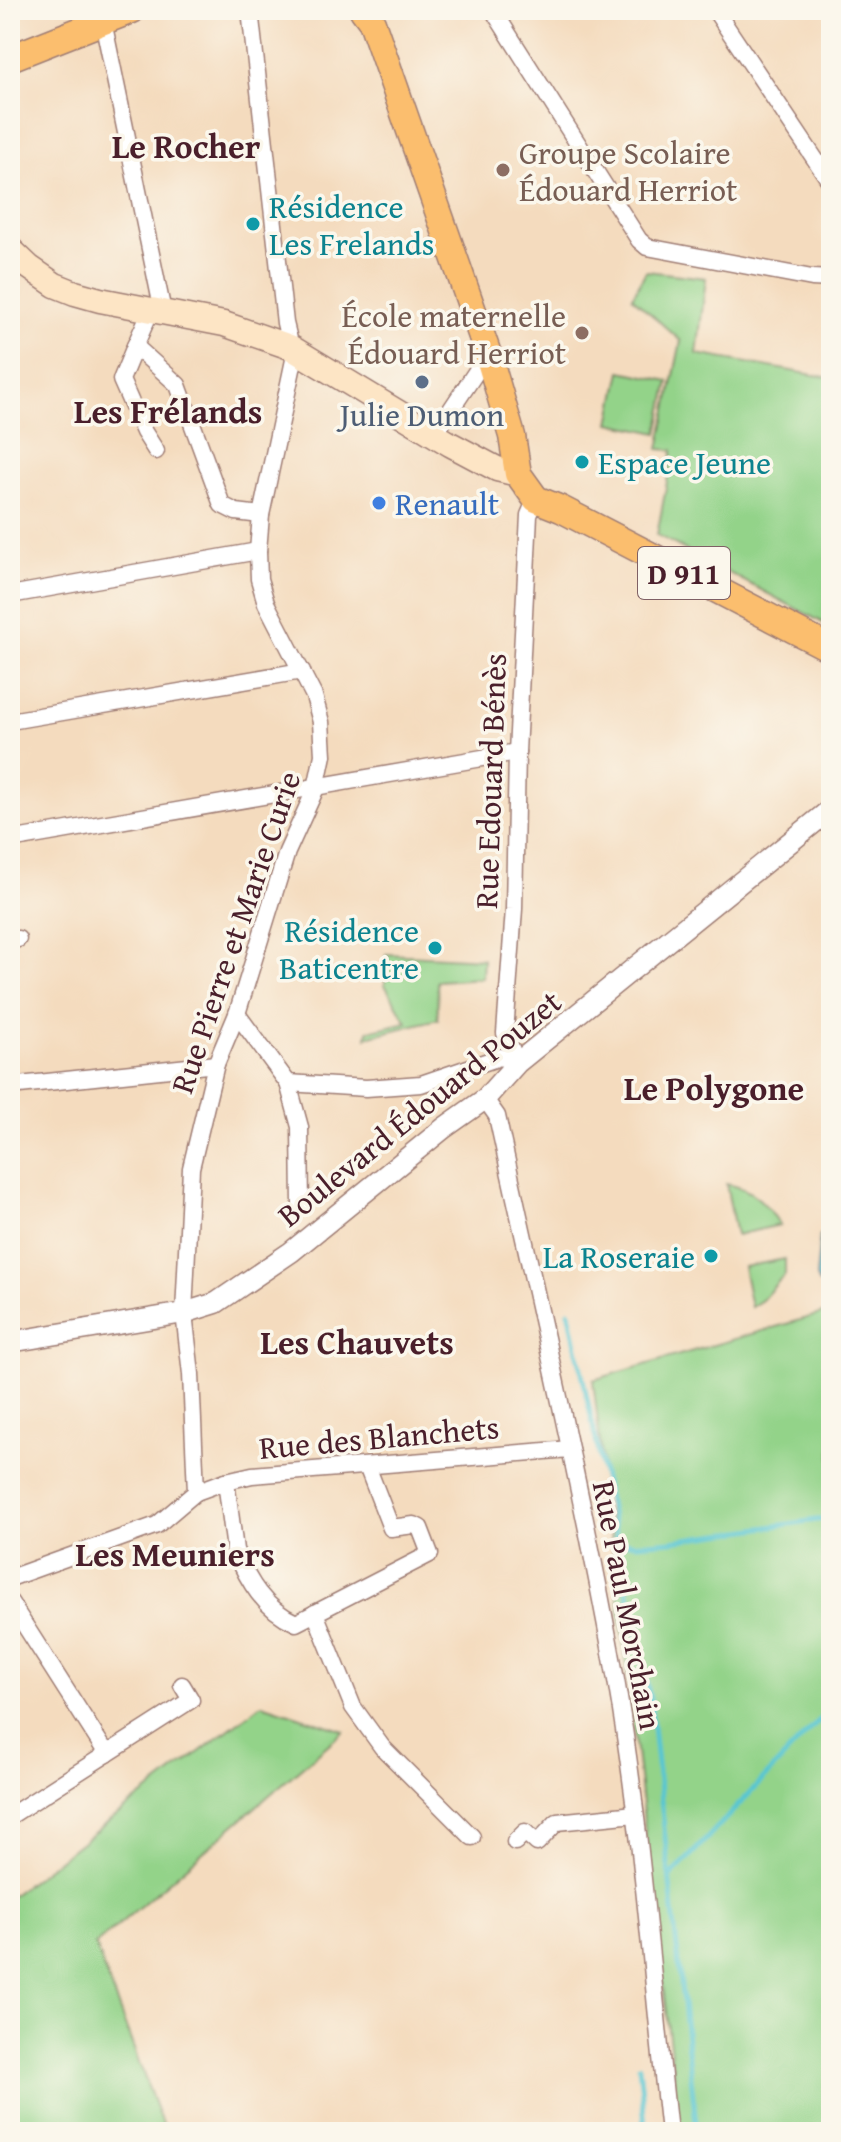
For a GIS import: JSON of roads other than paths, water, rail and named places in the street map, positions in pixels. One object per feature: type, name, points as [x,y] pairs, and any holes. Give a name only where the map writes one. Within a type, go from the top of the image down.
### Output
[{"type":"main road","points":[[10,58],[132,10]]},
{"type":"main road","points":[[363,10],[372,22],[488,354],[512,436],[518,474],[536,499]]},
{"type":"main road","points":[[10,249],[55,285],[100,300],[224,324],[290,347],[434,435],[497,469],[518,474]]},
{"type":"main road","name":"D 911","points":[[536,499],[561,509],[831,649]]},
{"type":"street","name":"Rue Pierre et Marie Curie","points":[[196,1492],[191,1374],[184,1313],[191,1168],[216,1064],[237,1014],[287,852],[316,788],[323,755],[321,722],[314,696],[266,603],[259,579],[261,515],[294,360],[285,323],[250,10]]},
{"type":"street","points":[[493,10],[639,240],[647,247],[831,279]]},
{"type":"street","points":[[715,10],[831,183]]},
{"type":"street","points":[[103,21],[157,311],[135,346],[121,380],[156,451]]},
{"type":"street","points":[[135,346],[178,385],[222,505],[236,512],[261,515]]},
{"type":"street","points":[[434,435],[488,354]]},
{"type":"street","name":"Rue Edouard Bénès","points":[[517,1063],[505,1033],[514,909],[517,752],[529,515],[536,499]]},
{"type":"street","points":[[10,595],[258,551]]},
{"type":"street","points":[[10,721],[302,671]]},
{"type":"street","points":[[10,840],[517,752]]},
{"type":"street","name":"Boulevard Édouard Pouzet","points":[[10,1342],[184,1313],[216,1303],[253,1280],[485,1099],[517,1063],[826,811]]},
{"type":"street","points":[[237,1014],[288,1083],[300,1127],[301,1206]]},
{"type":"street","points":[[288,1083],[366,1088],[421,1084],[500,1057],[517,1063]]},
{"type":"street","points":[[10,1086],[216,1064]]},
{"type":"street","name":"Rue Paul Morchain","points":[[485,1099],[497,1116],[570,1449],[616,1681],[635,1814],[669,2132]]},
{"type":"street","name":"Rue des Blanchets","points":[[196,1492],[252,1475],[570,1449]]},
{"type":"street","points":[[226,1481],[235,1550],[257,1594],[296,1623],[430,1554],[420,1528],[414,1525],[391,1528],[367,1466]]},
{"type":"street","points":[[10,1578],[157,1525],[196,1492]]},
{"type":"street","points":[[10,1602],[107,1754]]},
{"type":"street","points":[[315,1613],[353,1707],[382,1747],[472,1837]]},
{"type":"street","points":[[10,1816],[191,1700],[182,1685]]},
{"type":"street","points":[[515,1842],[525,1832],[537,1843],[557,1822],[635,1814]]},
{"type":"water","points":[[831,1226],[831,1287],[819,1284],[816,1277],[820,1235]]},
{"type":"waterway","points":[[569,1311],[650,1699],[697,2132]]},
{"type":"waterway","points":[[617,1541],[637,1544],[671,1541],[831,1518]]},
{"type":"waterway","points":[[671,1876],[831,1708]]},
{"type":"waterway","points":[[639,2066],[646,2132]]},
{"type":"place","name":"Groupe Scolaire Édouard Herriot","points":[[503,170]]},
{"type":"place","name":"Résidence Les Frelands","points":[[253,224]]},
{"type":"place","name":"École maternelle Édouard Herriot","points":[[582,333]]},
{"type":"place","name":"Julie Dumon","points":[[422,382]]},
{"type":"place","name":"Espace Jeune","points":[[582,462]]},
{"type":"place","name":"Renault","points":[[379,503]]},
{"type":"place","name":"Résidence Baticentre","points":[[435,948]]},
{"type":"place","name":"La Roseraie","points":[[711,1256]]},
{"type":"district","name":"Le Rocher","points":[[186,145]]},
{"type":"district","name":"Les Frélands","points":[[168,410]]},
{"type":"district","name":"Le Polygone","points":[[714,1087]]},
{"type":"district","name":"Les Chauvets","points":[[357,1341]]},
{"type":"district","name":"Les Meuniers","points":[[175,1553]]}]
